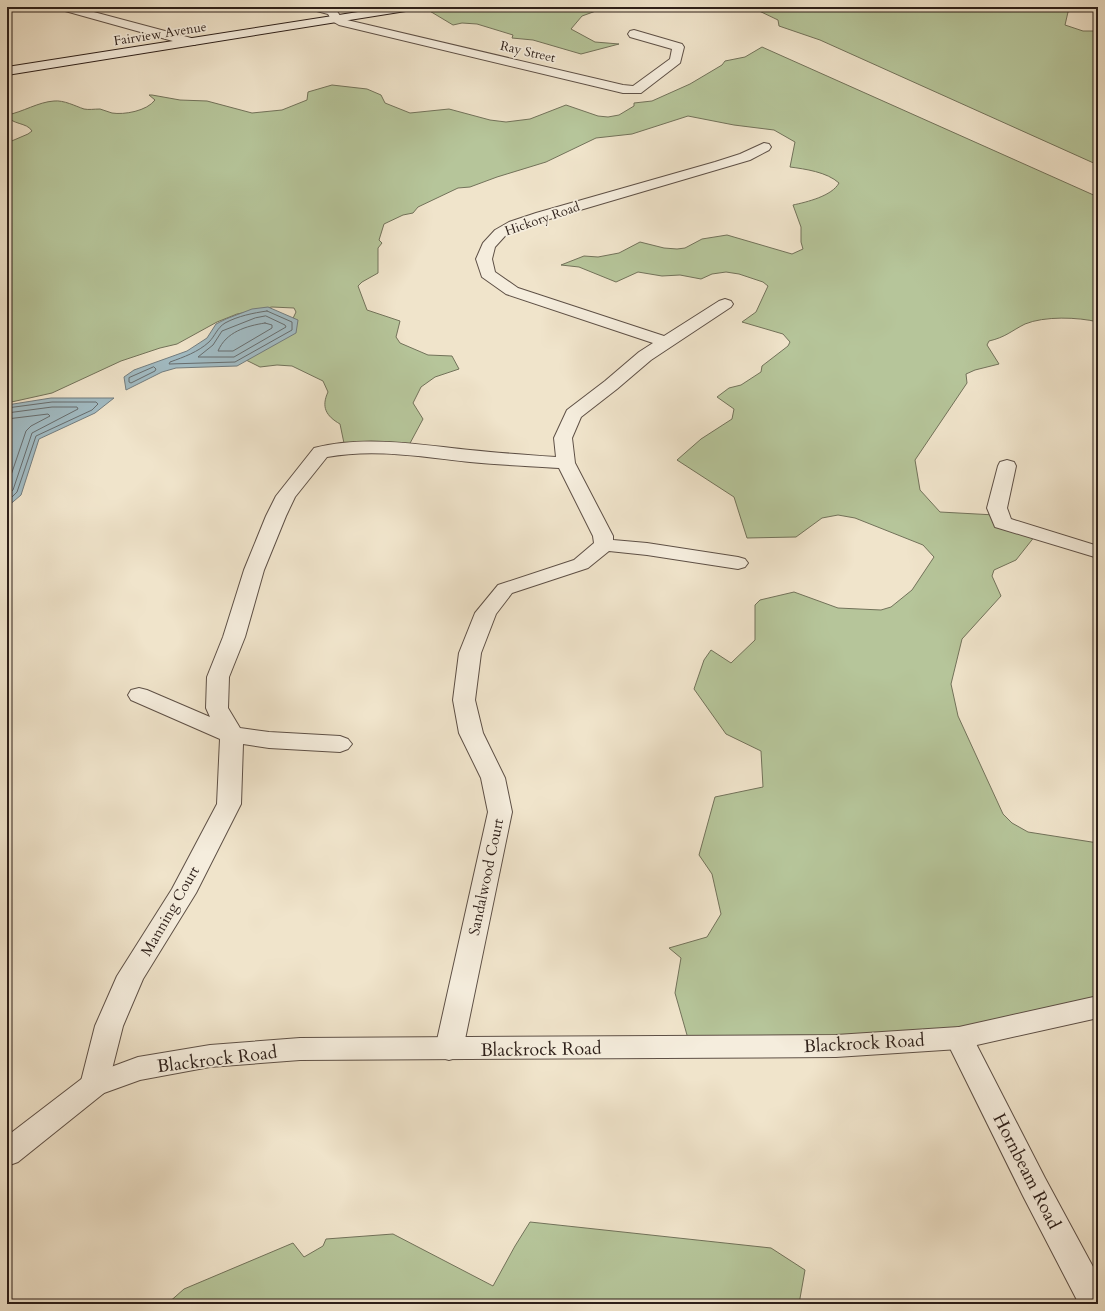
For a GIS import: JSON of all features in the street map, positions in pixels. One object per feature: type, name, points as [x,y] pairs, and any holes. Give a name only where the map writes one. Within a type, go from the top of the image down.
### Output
[{"type":"street","points":[[62,7],[191,42]]},
{"type":"street","name":"Ray Street","points":[[313,7],[332,12],[336,19],[343,23],[461,52],[623,89],[636,90],[676,60],[678,47],[634,34]]},
{"type":"street","name":"Fairview Avenue","points":[[7,71],[412,7]]},
{"type":"street","name":"Hickory Road","points":[[666,342],[512,291],[488,274],[484,259],[488,246],[500,233],[514,225],[720,165],[744,157],[764,147]]},
{"type":"street","points":[[725,304],[645,356],[611,385],[573,414],[562,438],[566,464],[603,536],[604,545],[647,549],[738,563]]},
{"type":"street","points":[[232,735],[217,708],[218,677],[234,637],[254,570],[276,516],[286,496],[321,452],[344,448],[406,448],[471,456],[566,464]]},
{"type":"street","points":[[1007,466],[997,508],[1002,523],[1059,542],[1098,552]]},
{"type":"street","name":"Sandalwood Court","points":[[449,1049],[500,812],[493,778],[471,733],[464,700],[470,653],[486,613],[505,589],[581,564],[604,545]]},
{"type":"street","points":[[139,695],[232,735],[269,740],[340,744]]},
{"type":"street","name":"Manning Court","points":[[94,1085],[109,1026],[131,976],[182,892],[229,804],[232,735]]},
{"type":"street","name":"Blackrock Road","points":[[7,1153],[94,1085],[138,1069],[210,1056],[300,1049],[836,1046],[959,1038],[1098,1006]]},
{"type":"street","name":"Hornbeam Road","points":[[959,1038],[1034,1187],[1096,1304]]},
{"type":"green space","points":[[423,7],[607,7],[582,16],[571,29],[595,42],[619,44],[581,54],[533,40],[512,38],[513,35],[477,24],[462,23],[453,25]]},
{"type":"green space","points":[[744,7],[1077,7],[1068,12],[1065,25],[1083,31],[1098,31],[1098,165],[820,40],[779,26],[778,20],[755,9]]},
{"type":"green space","points":[[762,47],[1098,197],[1098,322],[1071,318],[1033,321],[1004,336],[989,341],[987,345],[999,364],[975,370],[966,374],[967,383],[915,460],[920,490],[940,512],[995,515],[1035,536],[1016,560],[994,570],[992,576],[1001,596],[962,639],[951,684],[958,716],[1003,814],[1012,823],[1028,832],[1098,843],[1098,1008],[968,1038],[691,1049],[675,993],[681,958],[669,948],[707,937],[721,914],[712,874],[699,855],[715,797],[763,787],[761,751],[726,734],[694,689],[704,660],[711,650],[731,663],[755,640],[755,605],[760,600],[794,592],[838,608],[881,610],[891,607],[912,590],[934,557],[923,545],[855,518],[838,515],[822,518],[796,537],[747,538],[734,497],[677,460],[701,439],[732,419],[734,409],[717,397],[729,388],[741,385],[761,372],[762,366],[788,346],[790,342],[783,334],[742,322],[756,312],[768,286],[763,282],[739,274],[726,272],[712,274],[701,279],[680,275],[662,276],[638,272],[616,282],[579,267],[561,265],[584,256],[598,257],[619,253],[640,242],[664,248],[677,249],[685,248],[702,239],[727,235],[792,254],[803,249],[801,242],[801,227],[793,205],[825,195],[836,188],[839,183],[822,174],[790,167],[795,142],[774,130],[734,125],[688,116],[632,134],[596,138],[546,162],[470,187],[458,188],[418,207],[413,213],[403,215],[384,224],[379,240],[382,243],[378,248],[378,273],[358,286],[367,310],[400,321],[396,337],[400,343],[428,355],[452,356],[459,369],[435,377],[421,387],[413,403],[423,419],[408,447],[345,448],[340,424],[331,418],[326,411],[325,402],[328,392],[323,381],[292,366],[277,365],[260,367],[242,358],[285,335],[296,312],[294,308],[272,307],[237,314],[217,322],[177,344],[121,361],[52,393],[7,403],[7,143],[32,131],[27,126],[12,120],[7,115],[42,103],[54,101],[66,102],[84,109],[100,109],[112,113],[129,113],[147,107],[151,104],[155,100],[149,95],[180,100],[207,101],[252,113],[282,110],[307,100],[308,92],[332,85],[367,89],[381,95],[385,103],[410,113],[449,109],[490,120],[506,122],[530,119],[566,105],[598,116],[608,117],[619,115],[634,106],[634,103],[652,101],[690,84],[722,65],[725,61],[745,57]]},
{"type":"green space","points":[[530,1222],[771,1248],[805,1270],[799,1304],[167,1304],[184,1289],[293,1243],[304,1257],[323,1246],[326,1239],[393,1234],[493,1286]]},
{"type":"water","points":[[268,307],[298,320],[296,333],[237,366],[176,368],[162,372],[126,390],[124,377],[134,370],[187,351],[207,338],[216,324],[226,319],[252,309]]},
{"type":"water","points":[[51,398],[114,398],[95,413],[39,439],[21,495],[7,507],[7,405]]}]
